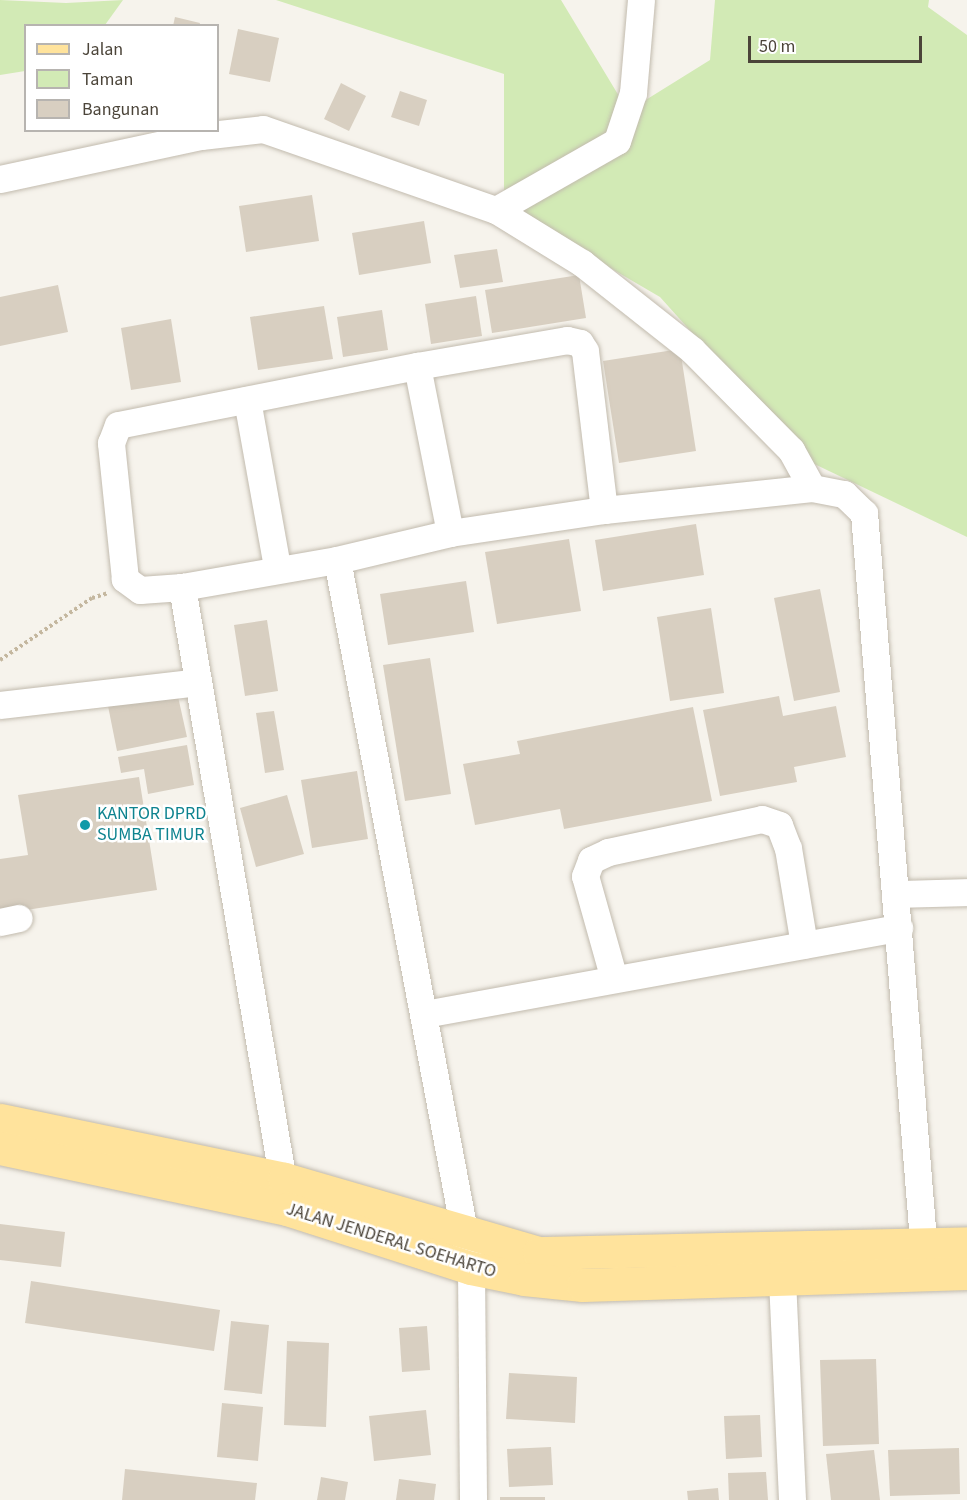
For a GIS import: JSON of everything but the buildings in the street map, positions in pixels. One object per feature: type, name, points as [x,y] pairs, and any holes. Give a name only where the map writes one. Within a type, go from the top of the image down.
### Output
[{"type":"main road","name":"JALAN JENDERAL SOEHARTO","points":[[0,1120],[285,1194],[539,1253],[924,1259],[967,1273]]},
{"type":"main road","name":"JALAN JENDERAL SOEHARTO","points":[[0,1148],[285,1194],[471,1269],[583,1285],[782,1279],[924,1259],[967,1243]]},
{"type":"street","points":[[496,210],[617,141],[633,93],[641,0]]},
{"type":"street","points":[[0,179],[201,136],[263,129],[496,210],[582,263],[692,350],[790,450],[812,488]]},
{"type":"street","points":[[604,510],[585,351],[580,344],[567,340],[417,366],[118,425],[113,433],[125,579],[131,587],[182,587],[277,567],[337,560],[450,533],[604,510],[812,488],[844,494],[864,513],[897,894],[924,1259]]},
{"type":"street","points":[[417,366],[450,533]]},
{"type":"street","points":[[247,400],[277,567]]},
{"type":"street","points":[[337,560],[471,1269],[473,1500]]},
{"type":"street","points":[[182,587],[285,1194]]},
{"type":"street","points":[[0,705],[198,682]]},
{"type":"street","points":[[614,979],[585,876],[591,860],[608,852],[762,819],[779,825],[788,848],[804,945]]},
{"type":"street","points":[[897,894],[967,892]]},
{"type":"street","points":[[424,1014],[899,928]]},
{"type":"street","points":[[782,1279],[792,1500]]},
{"type":"path","points":[[0,660],[92,598],[131,587]]},
{"type":"green space","points":[[0,0],[66,3],[123,0],[106,24],[24,24],[24,71],[0,75]]},
{"type":"green space","points":[[276,0],[561,0],[628,111],[710,60],[715,0],[929,0],[928,7],[967,35],[967,537],[806,460],[660,297],[504,206],[504,74]]},
{"type":"place","name":"KANTOR DPRD SUMBA TIMUR","points":[[85,825]]}]
